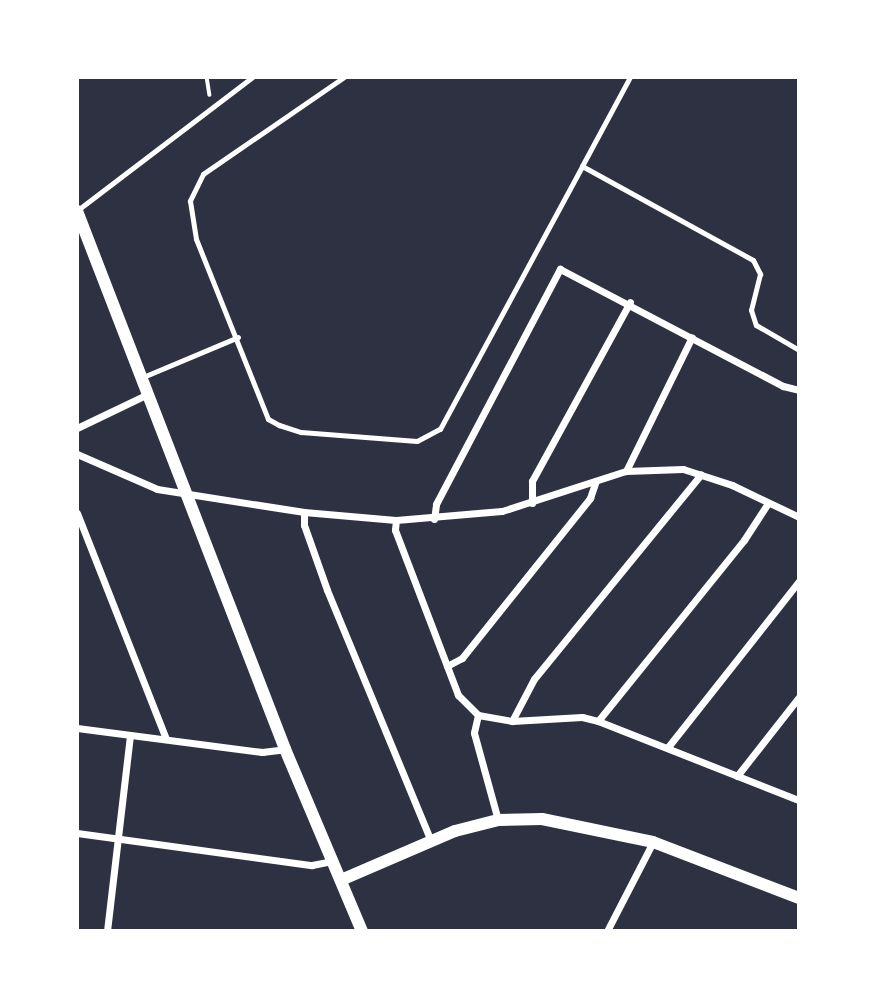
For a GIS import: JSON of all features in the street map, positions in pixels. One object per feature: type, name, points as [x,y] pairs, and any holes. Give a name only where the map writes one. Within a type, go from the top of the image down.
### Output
[{"type":"street","points":[[78,210],[146,395],[188,495],[285,749],[362,931]]},
{"type":"street","points":[[434,519],[436,504],[560,269],[630,302],[783,386],[799,390]]},
{"type":"street","points":[[532,503],[532,481],[630,302]]},
{"type":"street","points":[[626,471],[692,337]]},
{"type":"street","points":[[77,428],[146,395]]},
{"type":"street","points":[[77,454],[148,485],[188,495],[304,512],[396,520],[434,519],[502,511],[626,471],[683,469],[701,474],[799,517]]},
{"type":"street","points":[[512,721],[542,668],[701,474]]},
{"type":"street","points":[[447,666],[462,658],[590,498],[596,481]]},
{"type":"street","points":[[598,720],[744,540],[768,503]]},
{"type":"street","points":[[304,512],[304,525],[327,590],[431,841]]},
{"type":"street","points":[[77,513],[166,739]]},
{"type":"street","points":[[396,520],[396,530],[458,695],[478,715],[512,721],[598,720],[799,800]]},
{"type":"street","points":[[668,747],[799,580]]},
{"type":"street","points":[[737,776],[799,697]]},
{"type":"street","points":[[478,715],[474,733],[498,820]]},
{"type":"street","points":[[78,726],[262,752],[285,749]]},
{"type":"street","points":[[107,931],[130,735]]},
{"type":"street","points":[[341,880],[431,841],[498,820],[542,818],[653,842],[799,898]]},
{"type":"street","points":[[77,834],[312,865],[332,861]]},
{"type":"street","points":[[607,931],[653,842]]},
{"type":"lane","points":[[78,210],[252,77]]},
{"type":"lane","points":[[344,77],[204,174],[190,201],[196,239],[238,337],[268,419],[302,432],[429,438],[440,429],[630,77]]},
{"type":"lane","points":[[582,166],[753,260],[760,274],[752,317],[765,334],[799,350]]},
{"type":"lane","points":[[140,378],[238,337]]}]
